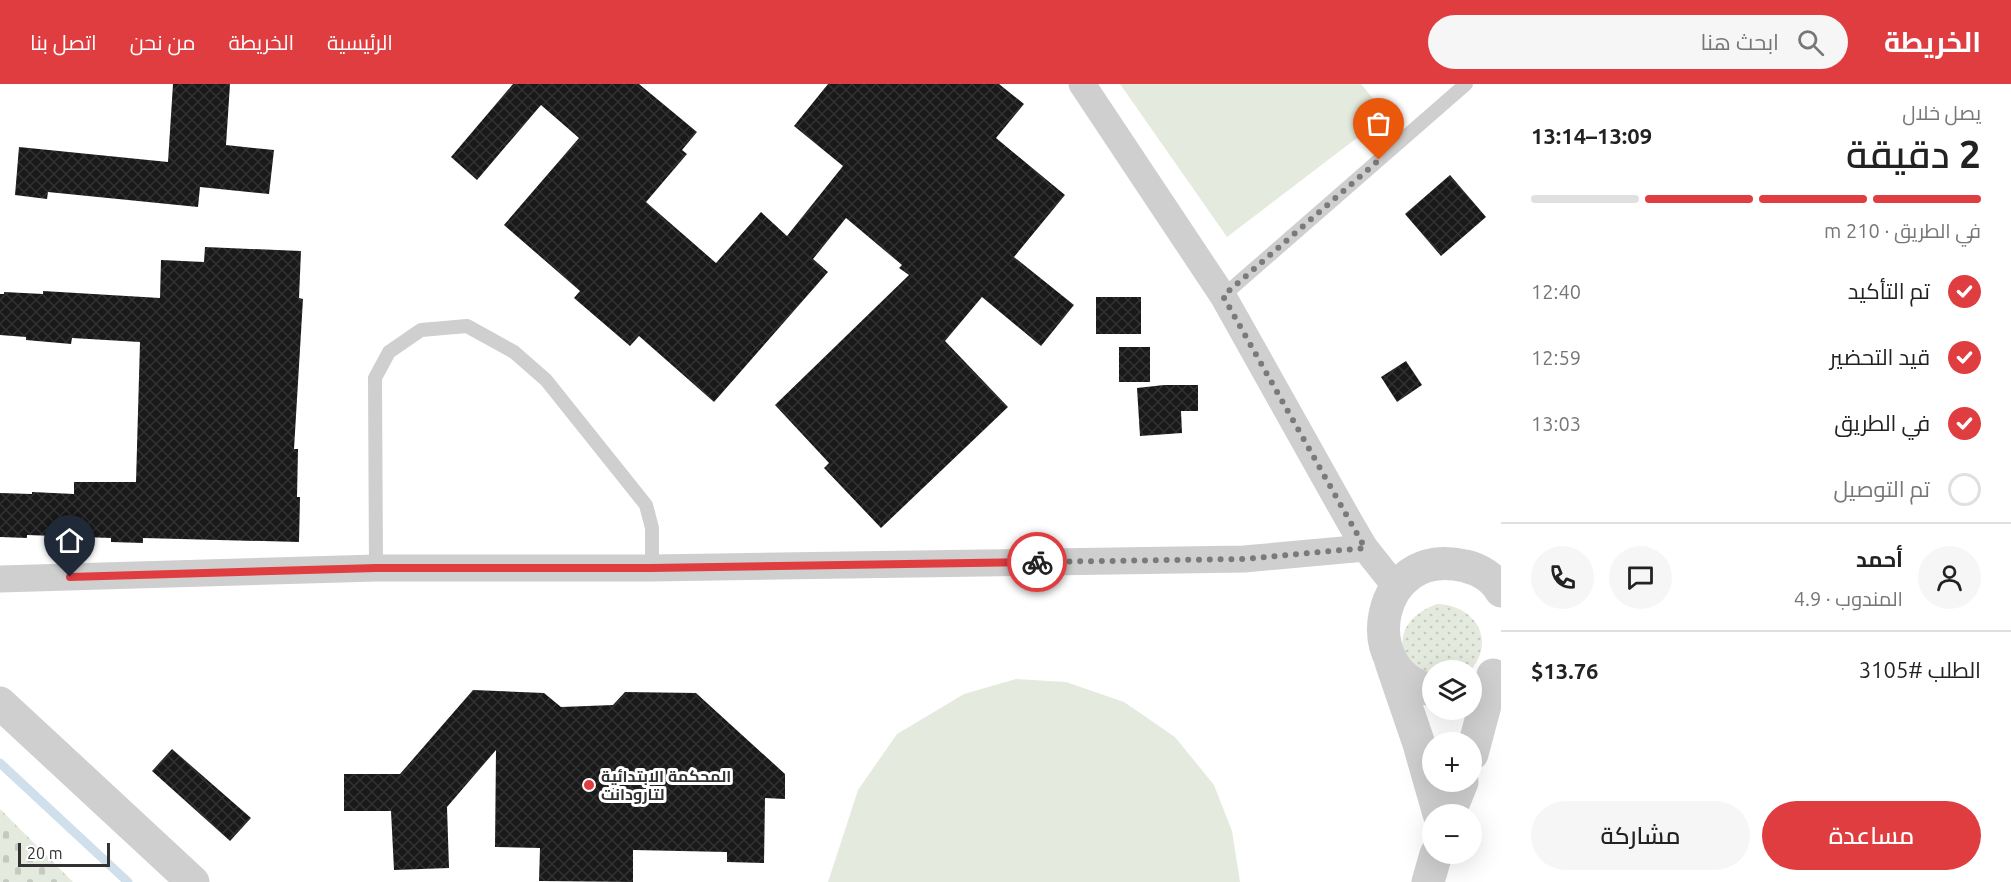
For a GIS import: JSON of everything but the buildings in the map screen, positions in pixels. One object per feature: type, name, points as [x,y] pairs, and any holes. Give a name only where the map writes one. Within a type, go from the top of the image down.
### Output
[{"type":"street","points":[[1082,84],[1223,296],[1365,548],[1396,587]]},
{"type":"street","points":[[0,579],[376,568],[651,568],[1244,559],[1365,548]]},
{"type":"street","points":[[1436,804],[1419,744],[1388,654],[1382,631],[1385,608],[1396,587],[1414,571],[1436,563],[1501,558]]},
{"type":"street","points":[[1449,562],[1476,568],[1497,584],[1501,591]]},
{"type":"street","points":[[1388,654],[1402,675],[1422,687]]},
{"type":"street","points":[[1477,732],[1489,676]]},
{"type":"street","points":[[0,703],[193,882]]},
{"type":"street","points":[[1428,882],[1433,864]]},
{"type":"lane","points":[[1223,296],[1466,84]]},
{"type":"lane","points":[[376,568],[375,378],[389,352],[420,330],[467,326],[514,352],[546,380],[646,505],[651,528],[651,568]]},
{"type":"green space","points":[[1120,84],[1361,84],[1387,115],[1227,237]]},
{"type":"green space","points":[[1437,604],[1450,606],[1462,610],[1471,617],[1478,626],[1481,636],[1482,647],[1478,660],[1422,660],[1422,673],[1413,665],[1405,655],[1403,637],[1409,623],[1429,607]]},
{"type":"green space","points":[[1016,679],[1066,682],[1124,702],[1175,737],[1214,785],[1232,831],[1240,882],[828,882],[858,790],[897,734],[964,694]]},
{"type":"green space","points":[[0,809],[73,882],[0,882]]},
{"type":"waterway","points":[[0,763],[128,882]]},
{"type":"way so far","points":[[1037,562],[1244,559],[1365,548],[1223,296],[1379,160]]},
{"type":"place","name":"المحكمة الابتدائية لتارودانت","points":[[589,785]]},
{"type":"route","points":[[70,577],[376,568],[651,568],[1037,562]]}]
